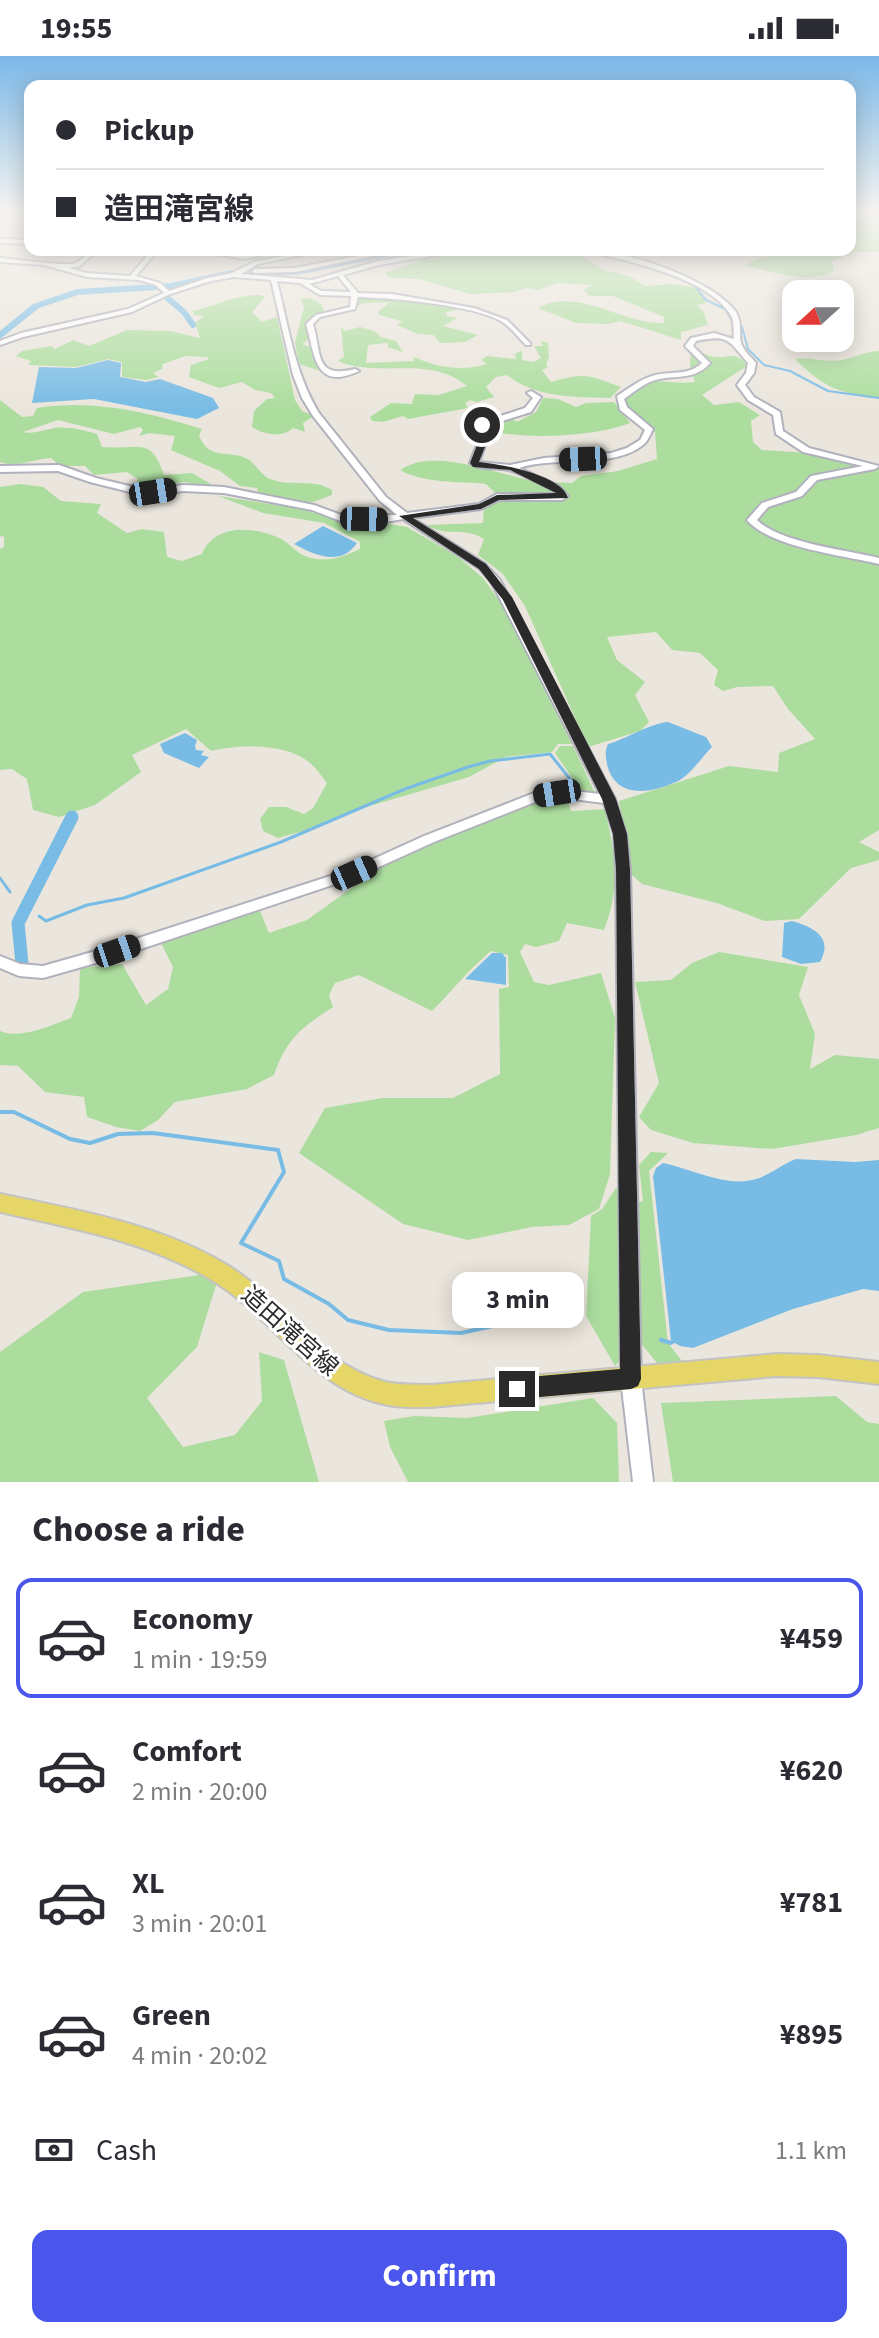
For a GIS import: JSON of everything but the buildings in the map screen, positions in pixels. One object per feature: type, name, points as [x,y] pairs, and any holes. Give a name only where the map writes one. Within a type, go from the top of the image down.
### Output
[{"type":"main road","name":"造田滝宮線","points":[[0,1203],[104,1226],[188,1255],[253,1294],[308,1351],[343,1378],[384,1394],[431,1396],[777,1365],[879,1373]]},
{"type":"street","points":[[122,277],[132,277],[162,289]]},
{"type":"street","points":[[0,343],[21,335],[130,311],[162,289],[216,277]]},
{"type":"street","points":[[261,277],[303,283],[338,277]]},
{"type":"street","points":[[341,277],[355,293],[355,305],[351,310],[318,316],[309,324],[314,355],[325,370],[335,375],[355,371]]},
{"type":"street","points":[[674,277],[697,284],[733,313],[737,323],[737,342],[741,352],[752,363],[750,373],[741,385],[742,390],[777,414],[779,432],[806,450],[877,466]]},
{"type":"street","points":[[274,280],[306,398],[383,499],[464,554],[495,580],[609,799],[620,834],[631,1379],[643,1482]]},
{"type":"street","points":[[303,283],[320,293],[392,296],[472,309],[505,321],[528,344]]},
{"type":"street","points":[[511,468],[537,459],[598,457],[619,453],[642,443],[647,439],[649,429],[623,408],[620,398],[653,378],[688,375],[701,369],[706,363],[689,346],[693,339],[714,335],[737,342]]},
{"type":"street","points":[[0,469],[59,468],[146,493],[183,488],[224,490],[314,508],[343,519],[404,516],[481,506],[497,497],[564,496],[556,488],[511,468],[474,463],[484,437],[482,425],[528,410],[537,397],[531,393]]},
{"type":"street","points":[[877,466],[814,478],[799,494],[765,505],[752,520],[758,529],[778,536],[879,561]]},
{"type":"street","points":[[0,962],[19,970],[43,972],[117,951],[328,882],[538,796],[557,793],[609,799]]},
{"type":"green space","points":[[630,277],[645,286],[672,284],[698,288],[706,303],[697,305],[708,325],[681,332],[681,340],[620,321],[608,324],[576,323],[538,308],[553,302],[569,301],[649,322],[664,323],[664,317],[613,296],[590,296],[583,290],[592,285],[557,283],[538,290],[526,288],[514,292],[470,294],[419,279],[389,278]]},
{"type":"green space","points":[[260,295],[265,297],[252,312],[262,322],[277,317],[295,400],[302,411],[314,416],[303,423],[305,432],[293,428],[273,434],[252,427],[254,411],[267,399],[275,398],[271,393],[255,390],[242,382],[219,388],[189,377],[191,365],[208,357],[185,356],[163,364],[162,369],[153,373],[159,377],[146,380],[122,377],[122,362],[108,359],[76,367],[28,365],[31,361],[16,356],[22,351],[52,346],[55,349],[73,340],[89,346],[127,330],[170,331],[200,338],[195,323],[204,316],[194,315],[193,311]]},
{"type":"green space","points":[[359,296],[378,296],[460,309],[446,312],[447,316],[457,318],[443,326],[478,335],[465,342],[440,343],[434,335],[418,334],[397,325],[402,321],[379,315],[378,312],[390,302],[364,303],[356,307]]},
{"type":"green space","points":[[310,298],[321,304],[324,311],[307,322],[309,339],[302,344],[311,347],[315,362],[324,372],[299,364],[295,342],[304,307],[301,299]]},
{"type":"green space","points":[[341,327],[345,331],[360,327],[374,331],[381,337],[396,341],[403,352],[388,347],[388,343],[368,345],[366,363],[414,361],[414,357],[440,366],[468,368],[487,364],[481,360],[487,356],[516,359],[515,354],[522,350],[522,360],[534,362],[541,358],[534,346],[543,346],[541,341],[548,343],[548,367],[542,370],[551,382],[587,376],[621,387],[610,398],[569,396],[530,388],[507,375],[496,377],[486,387],[494,397],[477,402],[470,400],[465,403],[468,408],[408,419],[403,416],[383,422],[372,421],[370,417],[391,403],[412,404],[415,394],[439,395],[467,386],[452,376],[436,371],[370,368],[338,361],[344,357]]},
{"type":"green space","points":[[691,346],[710,356],[734,356],[747,366],[702,395],[714,405],[739,402],[760,415],[751,421],[753,442],[762,450],[809,453],[835,460],[879,465],[879,830],[859,842],[879,852],[879,860],[851,868],[799,919],[765,921],[717,903],[642,884],[631,874],[619,801],[729,766],[778,772],[779,753],[815,739],[788,709],[773,686],[737,687],[723,691],[714,685],[718,670],[700,653],[672,650],[656,632],[607,637],[617,660],[645,682],[635,695],[649,722],[640,731],[588,747],[525,606],[502,573],[478,555],[484,539],[427,525],[483,523],[484,507],[497,495],[486,484],[431,480],[400,470],[414,463],[448,461],[535,481],[572,483],[581,476],[618,471],[657,459],[655,432],[622,401],[632,391],[649,382],[695,382],[690,365]]},
{"type":"green space","points":[[879,351],[879,398],[833,388],[795,359],[835,361]]},
{"type":"green space","points":[[543,398],[558,399],[576,407],[586,403],[614,402],[630,423],[559,436],[486,430],[485,424],[510,417],[517,422],[536,412]]},
{"type":"green space","points":[[0,400],[22,417],[33,416],[37,408],[99,406],[202,429],[199,435],[213,452],[246,458],[270,479],[325,486],[332,490],[332,495],[310,503],[258,494],[257,488],[240,486],[220,471],[171,450],[175,436],[149,433],[139,436],[143,430],[140,427],[114,434],[58,420],[23,432],[74,428],[97,434],[102,447],[148,449],[159,462],[164,475],[192,473],[211,484],[203,487],[185,482],[135,487],[138,479],[127,472],[94,475],[85,466],[60,466],[51,458],[6,464],[0,462]]},
{"type":"green space","points":[[20,484],[43,487],[61,501],[101,504],[97,513],[127,533],[142,529],[164,532],[167,557],[182,561],[202,554],[215,537],[235,530],[269,534],[312,558],[340,557],[360,549],[360,542],[324,523],[263,513],[218,496],[296,508],[341,520],[367,520],[407,527],[457,556],[483,578],[503,606],[572,744],[558,744],[552,752],[506,757],[469,777],[349,812],[318,827],[278,838],[263,831],[260,819],[269,807],[286,807],[304,814],[313,808],[327,783],[317,770],[300,756],[276,749],[249,746],[211,751],[186,729],[132,755],[141,772],[95,805],[59,817],[33,810],[27,779],[12,769],[0,770],[0,549],[4,547],[4,537],[0,536],[0,487]]},
{"type":"green space","points":[[560,746],[573,746],[595,793],[573,791],[577,785],[555,753]]},
{"type":"green space","points":[[556,796],[567,798],[571,811],[605,809],[615,870],[613,899],[604,930],[567,923],[559,941],[536,947],[525,944],[520,952],[534,982],[549,985],[601,973],[615,1018],[610,1174],[599,1209],[569,1225],[532,1227],[468,1240],[403,1224],[299,1153],[325,1108],[382,1098],[453,1098],[500,1074],[499,989],[509,987],[508,955],[491,951],[432,1011],[359,975],[335,983],[329,995],[333,1007],[296,1035],[274,1075],[247,1089],[175,1102],[158,1120],[140,1131],[87,1117],[84,1097],[45,1092],[18,1066],[0,1065],[0,1031],[26,1033],[71,1018],[79,997],[80,968],[122,964],[146,1005],[168,989],[173,967],[160,941],[260,911],[269,933],[307,920],[392,859],[515,807]]},
{"type":"green space","points":[[719,952],[808,967],[799,995],[815,1034],[810,1069],[835,1055],[879,1059],[879,1128],[856,1135],[772,1149],[693,1143],[651,1130],[639,1117],[659,1083],[635,982],[671,980],[692,963]]},
{"type":"green space","points":[[651,1152],[668,1153],[649,1171],[668,1343],[685,1365],[657,1363],[639,1341],[636,1203],[643,1201],[639,1165]]},
{"type":"green space","points":[[616,1188],[624,1196],[621,1360],[615,1366],[586,1316],[591,1216],[602,1209]]},
{"type":"green space","points":[[220,1272],[197,1347],[147,1398],[183,1447],[235,1435],[262,1401],[259,1352],[284,1360],[319,1482],[0,1482],[0,1352],[83,1292]]},
{"type":"green space","points":[[836,1396],[867,1422],[879,1424],[879,1482],[673,1482],[661,1403]]},
{"type":"green space","points":[[593,1398],[617,1423],[619,1482],[408,1482],[390,1447],[384,1421],[414,1416],[467,1418]]},
{"type":"water","points":[[108,360],[121,363],[120,377],[146,382],[160,379],[213,398],[219,408],[197,419],[94,399],[32,403],[39,367],[76,368]]},
{"type":"water","points":[[323,526],[357,543],[350,551],[335,557],[318,555],[294,544]]},
{"type":"water","points":[[668,722],[706,737],[712,747],[691,771],[676,782],[646,791],[619,785],[608,768],[608,744]]},
{"type":"water","points":[[185,733],[197,740],[196,750],[204,751],[201,755],[209,757],[199,768],[164,753],[160,744]]},
{"type":"water","points":[[792,921],[819,934],[824,946],[820,962],[801,964],[782,957],[784,923]]},
{"type":"water","points":[[492,953],[502,953],[506,958],[506,985],[465,979]]},
{"type":"water","points":[[796,1159],[879,1160],[879,1291],[863,1289],[793,1309],[693,1348],[671,1341],[653,1176],[656,1168],[663,1163],[721,1179],[745,1181],[761,1177]]},
{"type":"waterway","points":[[0,336],[36,306],[77,292],[171,286],[215,277]]},
{"type":"waterway","points":[[692,283],[706,300],[725,309],[733,322]]},
{"type":"waterway","points":[[166,297],[184,312],[193,325]]},
{"type":"waterway","points":[[742,327],[748,349],[764,365],[790,371],[828,391],[879,398]]},
{"type":"waterway","points":[[39,916],[46,921],[87,905],[124,898],[281,842],[405,789],[490,761],[550,754],[574,784]]},
{"type":"waterway","points":[[22,964],[18,923],[72,817]]},
{"type":"waterway","points":[[0,878],[10,892]]},
{"type":"waterway","points":[[0,1112],[14,1112],[70,1139],[90,1143],[118,1134],[153,1133],[278,1150],[284,1172],[241,1243],[279,1261],[284,1279],[329,1304],[348,1320],[389,1330],[461,1333],[524,1319],[575,1322]]},
{"type":"waterway","points":[[661,1340],[671,1343],[675,1340]]},
{"type":"route","points":[[482,425],[484,437],[474,463],[476,465],[511,468],[556,488],[564,496],[497,497],[481,506],[404,516],[482,566],[508,600],[609,799],[620,834],[623,869],[631,1379],[517,1389]]}]
